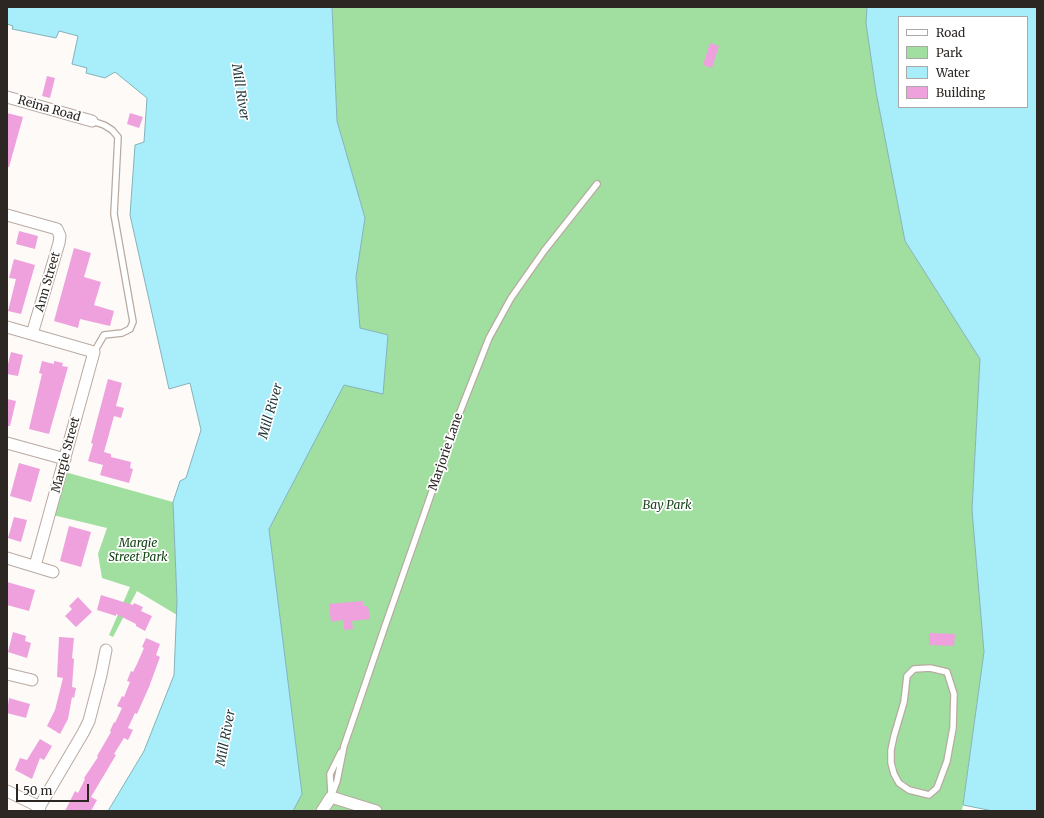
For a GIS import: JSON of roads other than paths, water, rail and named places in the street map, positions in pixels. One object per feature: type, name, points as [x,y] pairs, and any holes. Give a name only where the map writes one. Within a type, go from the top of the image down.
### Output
[{"type":"street","name":"Reina Road","points":[[7,97],[92,121]]},
{"type":"street","name":"Ann Street","points":[[7,215],[56,229],[60,236],[32,334]]},
{"type":"street","points":[[7,328],[90,351]]},
{"type":"street","name":"Margie Street","points":[[36,566],[65,459],[90,351]]},
{"type":"street","points":[[7,444],[65,459]]},
{"type":"street","points":[[7,558],[53,572]]},
{"type":"street","points":[[7,791],[38,809],[89,721],[106,650]]},
{"type":"street","points":[[7,674],[32,680]]},
{"type":"street","points":[[331,797],[376,811]]},
{"type":"street","name":"Marjorie Lane","points":[[322,811],[331,797]]},
{"type":"lane","points":[[90,351],[104,335],[122,333],[130,329],[133,322],[114,214],[118,137],[104,125],[92,121]]},
{"type":"lane","name":"Marjorie Lane","points":[[331,797],[337,781],[344,746],[458,417],[489,338],[511,298],[544,251],[597,184]]},
{"type":"lane","points":[[930,668],[947,672],[954,694],[953,728],[947,761],[937,788],[928,795],[909,790],[899,783],[894,774],[891,763],[891,750],[904,702],[907,676],[914,669],[930,668]]},
{"type":"water","name":"Mill River","points":[[7,7],[332,7],[337,121],[365,218],[356,277],[360,328],[388,335],[383,394],[344,385],[269,529],[302,794],[293,811],[108,811],[144,751],[174,675],[177,601],[173,502],[180,481],[186,478],[201,430],[190,383],[169,389],[130,215],[135,145],[144,142],[147,98],[115,72],[105,78],[86,73],[87,68],[72,64],[78,36],[59,31],[56,38],[12,29],[13,26],[7,24]]},
{"type":"water","points":[[867,7],[1037,7],[1037,811],[993,811],[963,805],[984,652],[972,510],[980,359],[905,241],[876,92],[866,23]]},
{"type":"park label","name":"Bay Park","points":[[667,506]]},
{"type":"park label","name":"Margie Street Park","points":[[138,551]]}]
